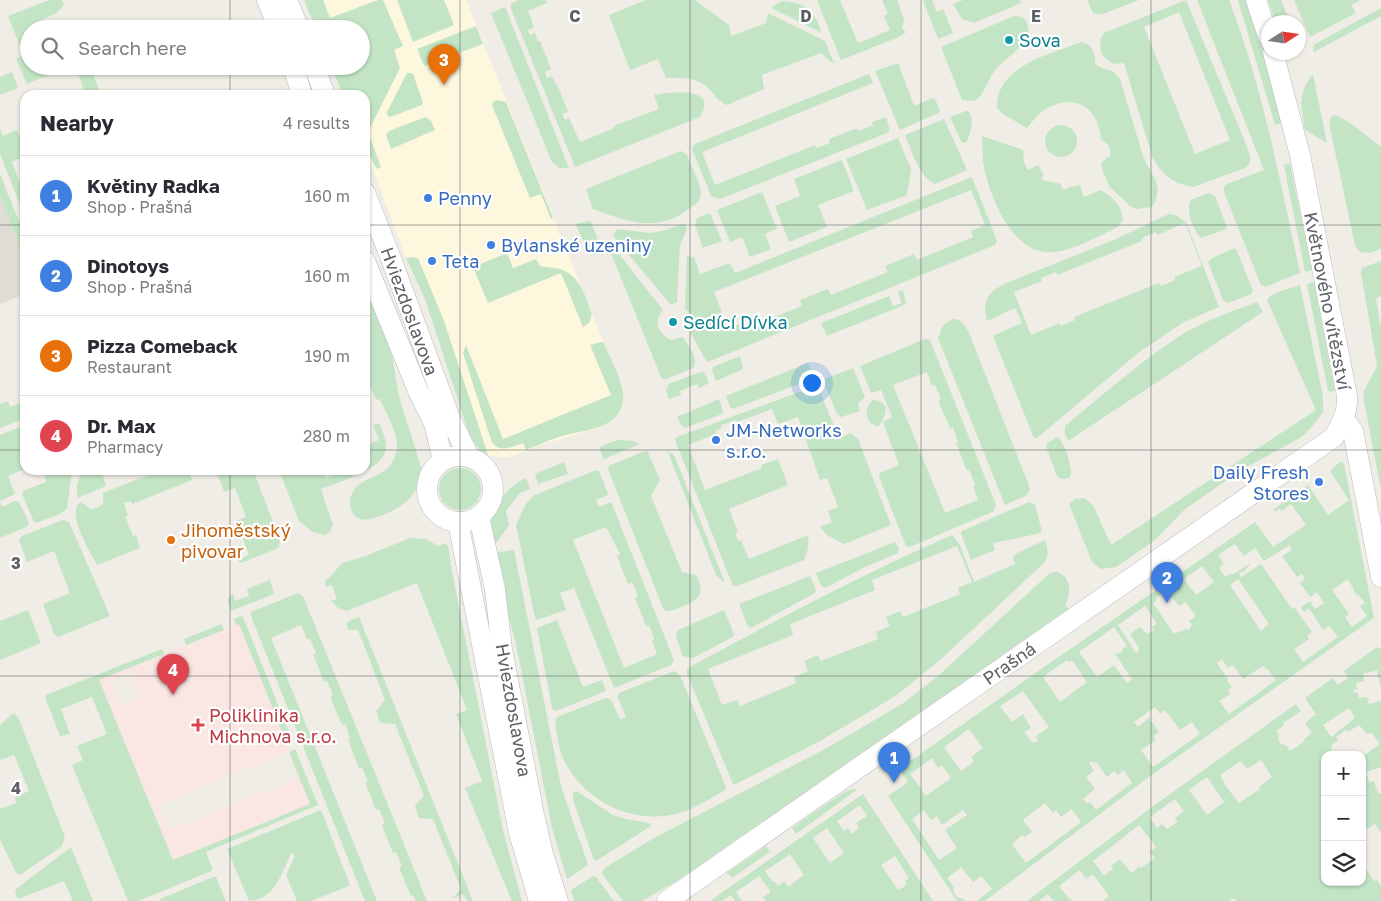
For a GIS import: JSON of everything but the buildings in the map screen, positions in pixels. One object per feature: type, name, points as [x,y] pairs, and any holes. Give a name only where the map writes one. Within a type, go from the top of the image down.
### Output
[{"type":"street","points":[[267,0],[275,20]]},
{"type":"street","points":[[287,0],[295,20]]},
{"type":"street","points":[[1256,0],[1261,15]]},
{"type":"street","name":"Květnového vítězství","points":[[1275,60],[1300,155],[1347,396],[1348,407],[1344,419]]},
{"type":"street","points":[[296,75],[300,90]]},
{"type":"street","points":[[318,75],[324,90]]},
{"type":"street","name":"Hviezdoslavova","points":[[370,206],[450,418],[469,457],[482,464],[487,470],[493,485],[490,503],[479,516],[495,590],[502,649],[534,815],[543,854],[558,901]]},
{"type":"street","name":"Hviezdoslavova","points":[[370,272],[434,423],[443,460]]},
{"type":"street","points":[[1344,419],[1353,431],[1381,577]]},
{"type":"street","name":"Prašná","points":[[667,901],[1334,437],[1344,419]]},
{"type":"street","points":[[469,457],[460,456],[443,460],[435,466],[430,474],[427,493],[430,503],[441,516],[449,521],[465,522],[479,516]]},
{"type":"street","name":"Hviezdoslavova","points":[[458,522],[519,833],[538,901]]},
{"type":"shaded area","points":[[304,0],[466,0],[622,388],[623,405],[620,414],[613,420],[598,428],[541,445],[510,457],[488,455],[444,321],[418,258],[406,258],[370,163],[370,90],[341,90],[335,75],[370,75],[370,20],[312,20]]},
{"type":"shaded area","points":[[0,196],[20,246],[20,296],[0,304]]},
{"type":"shaded area","name":"Poliklinika Michnova s.r.o.","points":[[239,624],[310,804],[173,860],[99,679]],"holes":[[[130,673],[140,697],[120,705],[110,681]],[[288,752],[298,778],[168,830],[158,805]]]},
{"type":"green space","points":[[49,0],[62,0],[64,5],[55,14],[41,20],[20,20],[20,46],[8,16]]},
{"type":"green space","points":[[304,0],[323,0],[330,18],[378,0],[383,0],[403,46],[394,50],[400,68],[370,128],[370,90],[341,90],[335,75],[370,75],[370,20],[312,20]]},
{"type":"green space","points":[[397,0],[444,0],[454,25],[413,42]]},
{"type":"green space","points":[[519,0],[546,0],[547,3],[528,11],[534,27],[528,30],[530,35],[535,33],[538,42],[540,41],[551,69],[545,72],[547,78],[552,76],[557,84],[568,112],[562,114],[565,120],[569,118],[580,142],[612,129],[616,125],[659,109],[654,95],[681,92],[698,95],[703,100],[704,107],[700,117],[575,167],[511,9],[511,4]]},
{"type":"green space","points":[[646,0],[695,0],[729,25],[731,36],[766,23],[768,13],[825,41],[834,63],[821,53],[762,75],[764,89],[727,105],[724,104],[702,83],[687,79],[666,78],[658,59],[630,70],[609,15]]},
{"type":"green space","points":[[817,0],[840,0],[858,43],[890,30],[884,16],[888,14],[882,0],[897,0],[904,19],[902,29],[906,32],[899,37],[841,60]]},
{"type":"green space","points":[[923,0],[932,0],[937,12],[943,9],[953,33],[938,39]]},
{"type":"green space","points":[[963,0],[1020,0],[1021,3],[974,23],[962,19],[953,4]]},
{"type":"green space","points":[[1087,0],[1139,0],[1103,14],[1093,13]]},
{"type":"green space","points":[[1186,0],[1246,144],[1250,157],[1248,166],[1193,187],[1186,186],[1168,177],[1159,168],[1152,156],[1124,63],[1115,64],[1103,56],[1100,42],[1104,33]],"holes":[[[1179,12],[1230,140],[1195,154],[1144,27]]]},
{"type":"green space","points":[[1197,0],[1229,0],[1252,67],[1270,135],[1300,273],[1265,287],[1261,285],[1224,192],[1224,187],[1227,184],[1264,170]]},
{"type":"green space","points":[[1238,0],[1246,0],[1253,18],[1261,47],[1261,60],[1265,60],[1282,123],[1275,125]]},
{"type":"green space","points":[[1268,0],[1281,0],[1287,15],[1273,15]]},
{"type":"green space","points":[[1294,0],[1360,0],[1351,5],[1356,13],[1310,37],[1306,28],[1306,15],[1300,15]]},
{"type":"green space","points":[[783,1],[799,4],[809,10],[816,19],[822,33],[771,8]]},
{"type":"green space","points":[[505,7],[569,168],[559,168],[552,162],[491,13]]},
{"type":"green space","points":[[1381,8],[1381,16],[1314,52],[1313,47],[1315,44]]},
{"type":"green space","points":[[1014,16],[1025,19],[1028,30],[1027,37],[1018,49],[996,69],[978,99],[973,101],[962,100],[941,47]]},
{"type":"green space","points":[[476,26],[483,44],[424,66],[417,49]]},
{"type":"green space","points":[[1081,42],[1091,47],[1095,56],[1095,64],[1113,72],[1120,79],[1144,159],[1155,179],[1158,189],[1156,200],[1152,207],[1137,209],[1130,206],[1109,186],[1101,166],[1102,162],[1110,156],[1109,148],[1101,140],[1095,118],[1082,105],[1074,102],[1064,102],[1054,105],[1041,113],[1027,128],[1003,114],[997,108],[999,94],[1005,82],[1015,72],[1040,57]]},
{"type":"green space","points":[[20,57],[20,68],[16,59]]},
{"type":"green space","points":[[898,63],[914,106],[933,98],[940,110],[938,113],[900,130],[875,71]]},
{"type":"green space","points":[[12,72],[18,88],[0,95],[0,77]]},
{"type":"green space","points":[[407,73],[413,74],[423,102],[422,105],[390,117],[387,115],[387,112]]},
{"type":"green space","points":[[869,74],[873,83],[702,152],[715,185],[815,145],[816,148],[830,143],[829,139],[857,128],[859,131],[873,125],[872,122],[886,117],[890,130],[887,133],[720,199],[711,196],[692,149],[695,144]]},
{"type":"green space","points":[[1313,74],[1327,143],[1305,130],[1301,100],[1304,88]]},
{"type":"green space","points":[[23,75],[49,75],[27,84]]},
{"type":"green space","points":[[78,75],[93,75],[99,90],[84,90]]},
{"type":"green space","points":[[498,100],[506,102],[553,218],[551,219],[541,194],[530,198],[492,105],[493,102]]},
{"type":"green space","points":[[968,111],[972,118],[972,126],[967,142],[962,143],[950,117]]},
{"type":"green space","points":[[1333,115],[1351,124],[1381,147],[1381,249],[1370,253],[1360,252],[1355,245],[1330,128],[1330,119]]},
{"type":"green space","points":[[426,117],[431,121],[435,130],[391,149],[386,135],[389,131]]},
{"type":"green space","points":[[944,119],[967,170],[935,184],[920,170],[905,135]]},
{"type":"green space","points":[[1061,125],[1067,126],[1072,130],[1076,135],[1076,147],[1072,152],[1067,156],[1061,157],[1055,156],[1050,152],[1046,147],[1045,141],[1046,135],[1050,130],[1055,126]]},
{"type":"green space","points":[[0,129],[3,136],[17,130],[20,136],[20,158],[12,162],[20,184],[20,204],[0,154]]},
{"type":"green space","points":[[982,136],[1023,150],[1024,162],[1028,170],[1038,165],[1043,174],[1042,180],[1061,184],[1064,190],[1080,185],[1084,197],[1101,190],[1113,199],[1120,209],[1123,219],[1118,227],[1079,246],[1062,251],[1040,251],[1027,245],[1006,223],[998,209],[984,167]]},
{"type":"green space","points":[[370,138],[381,167],[377,169],[370,157]]},
{"type":"green space","points":[[898,138],[911,169],[907,195],[867,210],[846,159]]},
{"type":"green space","points":[[681,151],[687,155],[698,181],[701,195],[696,203],[677,217],[653,223],[641,223],[617,218],[593,209],[586,189]]},
{"type":"green space","points":[[842,160],[854,191],[818,205],[827,227],[789,242],[775,206],[800,196],[794,179]]},
{"type":"green space","points":[[1290,164],[1312,270],[1305,272],[1284,165]]},
{"type":"green space","points":[[0,174],[20,224],[20,246],[0,196]]},
{"type":"green space","points":[[972,177],[997,241],[995,245],[708,362],[689,330],[693,322],[690,313],[685,309],[687,256],[694,257],[700,274],[730,263],[735,273]],"holes":[[[971,190],[985,225],[971,231],[973,237],[917,260],[914,254],[885,266],[888,272],[831,295],[828,289],[800,300],[802,306],[745,329],[743,323],[728,328],[714,292]]]},
{"type":"green space","points":[[762,192],[777,229],[765,234],[771,249],[750,257],[742,237],[730,242],[717,210]]},
{"type":"green space","points":[[1208,193],[1215,196],[1227,227],[1224,230],[1201,238],[1191,220],[1189,204],[1191,200]]},
{"type":"green space","points":[[710,213],[722,241],[703,248],[695,225],[697,218]]},
{"type":"green space","points":[[1169,214],[1175,215],[1186,222],[1219,307],[1184,322],[1138,353],[1037,438],[1034,438],[993,336],[1022,323],[1015,308],[987,321],[985,308],[987,298],[993,291],[1004,284],[1116,239]],"holes":[[[1185,223],[1202,266],[1174,277],[1175,280],[1161,286],[1159,283],[1074,317],[1075,320],[1061,326],[1060,323],[1031,335],[1014,292],[1042,281],[1041,278],[1056,272],[1057,275],[1142,241],[1142,238],[1156,232],[1157,235]]]},
{"type":"green space","points":[[591,222],[604,255],[593,255],[585,246],[576,224]]},
{"type":"green space","points":[[682,224],[687,229],[680,245],[677,302],[671,305],[613,236],[617,229],[649,233],[663,231]]},
{"type":"green space","points":[[1235,248],[1253,291],[1251,294],[1228,303],[1223,300],[1208,262],[1210,259]]},
{"type":"green space","points":[[507,253],[513,268],[536,259],[540,266],[560,269],[573,276],[581,287],[592,314],[589,323],[583,327],[561,273],[488,303],[473,267]]},
{"type":"green space","points":[[611,253],[619,254],[663,310],[658,318],[660,331],[671,340],[683,337],[694,356],[695,364],[693,368],[666,379],[661,377]]},
{"type":"green space","points":[[406,258],[418,258],[444,321],[488,455],[476,446],[469,434],[425,299]]},
{"type":"green space","points":[[1381,261],[1381,296],[1376,299],[1381,328],[1381,490],[1363,396],[1377,366],[1361,273],[1362,268]]},
{"type":"green space","points":[[1314,282],[1335,391],[1330,392],[1328,391],[1307,284]]},
{"type":"green space","points":[[1300,285],[1323,396],[1323,412],[1311,428],[1300,438],[1241,470],[1184,510],[1155,540],[1116,567],[1101,569],[1092,562],[1069,504],[1075,499],[1084,498],[1093,505],[1111,545],[1316,410],[1267,300],[1277,292]]},
{"type":"green space","points":[[903,290],[906,303],[902,306],[827,336],[821,323],[889,296],[893,306],[902,303],[898,292]]},
{"type":"green space","points":[[370,296],[392,355],[399,397],[422,470],[417,489],[405,503],[389,512],[365,520],[356,517],[351,510],[352,493],[362,482],[380,474],[390,466],[397,446],[392,425],[380,399],[376,400],[370,385]]},
{"type":"green space","points":[[1257,302],[1263,312],[1068,441],[1065,434],[1065,426],[1154,354],[1186,332]]},
{"type":"green space","points":[[953,319],[965,325],[969,333],[1030,488],[1027,495],[1005,505],[938,338],[943,325]]},
{"type":"green space","points":[[925,339],[930,340],[996,505],[994,511],[910,547],[906,546],[879,477],[880,473],[899,465],[883,422],[892,417],[881,390],[871,393],[860,366]],"holes":[[[927,372],[932,386],[935,385],[941,399],[938,401],[950,428],[953,427],[958,442],[956,443],[967,471],[969,470],[975,484],[973,486],[978,500],[945,513],[893,385]]]},
{"type":"green space","points":[[604,343],[620,382],[623,395],[622,406],[618,415],[602,426],[558,437],[526,450],[523,443],[499,448],[492,443],[463,353],[466,345],[503,439],[611,395],[590,345]]},
{"type":"green space","points":[[740,356],[743,369],[716,381],[712,371],[713,367]]},
{"type":"green space","points":[[808,363],[815,378],[733,409],[730,407],[726,396]]},
{"type":"green space","points":[[853,368],[865,397],[858,403],[860,411],[841,417],[837,414],[824,383],[825,379]]},
{"type":"green space","points":[[704,372],[709,383],[699,388],[697,384],[680,391],[681,395],[669,399],[666,390],[669,384]]},
{"type":"green space","points":[[813,387],[819,389],[839,438],[851,433],[858,439],[891,525],[844,544],[827,535],[820,527],[832,522],[828,511],[838,507],[827,478],[820,480],[798,417],[778,424],[772,409],[737,422],[736,420],[721,425],[722,428],[715,431],[716,434],[688,445],[705,490],[762,468],[761,465],[778,459],[788,485],[729,509],[738,532],[735,533],[738,541],[741,540],[749,559],[808,535],[808,545],[804,560],[733,586],[675,440],[677,437]]},
{"type":"green space","points":[[719,399],[723,411],[722,414],[685,428],[681,425],[677,417]]},
{"type":"green space","points":[[873,400],[883,403],[885,406],[884,417],[880,425],[876,426],[867,418],[868,407]]},
{"type":"green space","points":[[8,401],[10,407],[20,403],[20,420],[0,428],[0,404]]},
{"type":"green space","points":[[379,423],[386,442],[386,449],[383,456],[370,468],[370,444],[379,440],[373,425]]},
{"type":"green space","points":[[20,427],[20,471],[8,476],[15,494],[0,501],[0,435]]},
{"type":"green space","points":[[1058,437],[1071,468],[1070,477],[1065,479],[1057,476],[1046,446],[1047,443]]},
{"type":"green space","points":[[617,440],[632,441],[640,444],[604,459],[599,447]]},
{"type":"green space","points":[[647,450],[660,480],[651,496],[682,572],[696,575],[700,587],[699,596],[696,599],[670,611],[666,611],[663,608],[608,469],[609,466]]},
{"type":"green space","points":[[668,452],[674,455],[725,583],[716,575]]},
{"type":"green space","points":[[1341,461],[1344,464],[1374,618],[1149,777],[985,901],[977,901],[992,889],[981,876],[973,882],[961,867],[947,878],[954,887],[953,891],[958,898],[962,898],[965,901],[957,901],[888,796],[908,782],[899,769],[1255,522],[1273,547],[1306,525],[1291,504],[1282,511],[1280,508],[1275,512],[1273,510],[1308,485],[1328,515],[1349,500],[1330,471]],"holes":[[[1235,544],[1244,556],[1255,548],[1264,561],[1290,545],[1292,550],[1282,556],[1297,577],[1302,574],[1305,579],[1300,583],[1310,597],[1317,592],[1324,603],[1315,609],[1310,601],[1301,607],[1304,612],[1309,608],[1323,630],[1329,626],[1338,637],[1303,662],[1294,649],[1309,639],[1307,636],[1312,632],[1294,607],[1292,609],[1261,564],[1241,577],[1239,574],[1246,570],[1249,564],[1234,574],[1225,577],[1219,568],[1224,564],[1218,555]],[[1202,566],[1214,582],[1196,595],[1184,579]],[[1238,579],[1269,624],[1261,631],[1230,585]],[[1348,579],[1357,596],[1359,595],[1365,603],[1360,606],[1367,616],[1352,627],[1345,617],[1349,614],[1332,590]],[[1167,590],[1179,606],[1186,602],[1196,616],[1189,621],[1192,625],[1189,630],[1186,629],[1174,634],[1153,603],[1157,600],[1156,598]],[[1145,606],[1157,624],[1152,627],[1154,630],[1147,634],[1140,627],[1130,634],[1139,648],[1139,652],[1136,653],[1118,625]],[[1114,627],[1127,646],[1122,649],[1123,652],[1115,654],[1132,679],[1127,683],[1114,665],[1097,677],[1079,652]],[[1222,659],[1228,668],[1233,665],[1243,679],[1263,666],[1268,669],[1276,680],[1229,714],[1219,701],[1230,694],[1228,689],[1232,687],[1227,681],[1228,679],[1217,663]],[[1067,660],[1069,662],[1072,660],[1087,682],[1060,702],[1043,677]],[[1023,691],[1049,727],[1036,736],[1038,741],[1033,743],[1024,732],[1031,728],[1023,714],[1012,722],[1000,706]],[[1155,707],[1160,714],[1165,710],[1180,730],[1192,722],[1200,734],[1153,767],[1141,750],[1156,740],[1153,736],[1159,732],[1149,718],[1138,727],[1134,722]],[[969,729],[983,748],[971,757],[974,762],[961,771],[944,747]],[[932,758],[938,768],[942,765],[951,778],[926,796],[910,774]],[[1092,761],[1093,763],[1096,762],[1107,777],[1114,771],[1118,775],[1124,770],[1132,783],[1096,810],[1090,802],[1087,804],[1083,799],[1095,789],[1086,777],[1094,771],[1089,763]],[[1045,803],[1053,813],[1056,810],[1061,817],[1071,809],[1081,822],[1026,863],[1012,844],[1022,835],[1025,837],[1032,832],[1023,820]],[[924,810],[931,820],[937,816],[942,825],[963,810],[967,815],[945,830],[957,848],[939,860],[912,819]]]},
{"type":"green space","points":[[564,462],[568,474],[538,484],[535,474]]},
{"type":"green space","points":[[464,468],[472,471],[478,477],[481,489],[478,501],[472,507],[456,510],[448,507],[442,501],[439,485],[442,477],[448,471]]},
{"type":"green space","points":[[596,470],[599,471],[608,495],[596,500],[599,507],[611,502],[612,504],[674,660],[671,665],[614,688],[574,588],[560,593],[566,610],[537,620],[535,618],[516,525],[526,504],[533,496]],"holes":[[[606,527],[620,554],[617,556],[628,584],[632,582],[638,596],[635,598],[646,626],[649,625],[657,654],[624,668],[573,540]]]},
{"type":"green space","points":[[71,475],[67,509],[60,514],[36,523],[22,494],[23,491],[46,482],[44,476]]},
{"type":"green space","points":[[82,475],[103,475],[106,486],[78,498],[77,490]]},
{"type":"green space","points":[[148,475],[190,475],[192,480],[132,504],[131,501],[124,503],[128,516],[125,517],[133,536],[136,535],[140,548],[97,565],[80,532],[76,514],[77,507],[81,502],[91,509],[103,504],[103,493]]},
{"type":"green space","points":[[218,475],[255,475],[280,540],[279,547],[241,563],[237,560],[249,555],[236,521],[246,517],[235,488],[224,492]]},
{"type":"green space","points":[[281,475],[324,475],[326,478],[334,475],[357,475],[321,489],[333,525],[330,532],[325,535],[313,532],[299,521]]},
{"type":"green space","points":[[526,478],[530,489],[520,493],[506,511],[509,525],[497,542],[489,543],[491,523],[497,505],[509,489]]},
{"type":"green space","points":[[15,501],[19,502],[29,523],[28,526],[0,538],[0,502],[2,507]]},
{"type":"green space","points":[[1029,502],[1035,505],[1042,531],[1037,534],[993,543],[995,550],[971,560],[961,534],[962,531]]},
{"type":"green space","points":[[63,520],[69,522],[110,616],[58,637],[54,634],[43,604],[70,593],[54,551],[27,562],[19,540],[22,536]]},
{"type":"green space","points":[[952,535],[960,545],[974,582],[1015,564],[1013,558],[1015,554],[1045,540],[1048,552],[1047,558],[1044,563],[941,659],[897,695],[820,741],[733,784],[687,674],[688,668],[819,598]],"holes":[[[957,546],[972,582],[958,588],[960,594],[903,617],[900,611],[886,617],[890,626],[876,632],[878,639],[821,661],[818,655],[804,661],[808,671],[794,677],[796,683],[740,706],[737,700],[722,705],[708,669],[793,635],[790,624],[875,590],[872,580]]]},
{"type":"green space","points":[[410,538],[426,539],[438,546],[445,543],[449,548],[503,830],[522,901],[512,901],[465,788],[482,781],[456,714],[467,710],[417,583],[347,611],[338,608],[331,601],[337,599],[332,585],[326,587],[325,580],[342,563],[363,557]]},
{"type":"green space","points":[[895,542],[899,549],[898,553],[865,567],[825,588],[820,584],[816,573]]},
{"type":"green space","points":[[514,550],[561,786],[588,865],[567,879],[552,828],[516,644],[492,553]]},
{"type":"green space","points":[[1057,572],[1062,574],[1068,581],[1069,595],[1065,604],[1068,609],[680,879],[642,901],[623,901],[602,874],[603,869],[654,838],[825,749],[902,704],[938,676],[1050,573]]},
{"type":"green space","points":[[810,576],[816,590],[815,593],[751,628],[748,626],[739,604]]},
{"type":"green space","points":[[270,580],[274,594],[231,611],[228,598],[233,594],[235,601],[249,596],[247,589]]},
{"type":"green space","points":[[298,593],[303,596],[427,901],[416,901],[413,895],[411,896],[399,868],[402,866],[396,852],[393,853],[382,825],[385,823],[379,809],[376,810],[365,782],[368,781],[362,767],[359,768],[348,740],[350,738],[345,724],[342,725],[330,697],[333,695],[327,681],[324,682],[313,654],[316,653],[301,625],[271,638],[377,901],[365,901],[251,616],[251,612]]},
{"type":"green space","points":[[28,610],[41,643],[0,660],[0,621]]},
{"type":"green space","points":[[724,610],[734,634],[733,637],[693,658],[683,656],[676,637],[678,630]]},
{"type":"green space","points":[[241,616],[292,740],[287,744],[239,624],[236,625],[234,619]]},
{"type":"green space","points":[[359,617],[473,901],[467,901],[463,894],[452,899],[461,889],[433,819],[419,818],[415,806],[424,796],[395,724],[380,723],[376,711],[385,700],[358,630],[348,630],[347,624],[349,621]]},
{"type":"green space","points":[[557,620],[583,687],[602,680],[606,691],[556,711],[552,708],[537,628]]},
{"type":"green space","points":[[221,624],[224,630],[186,645],[184,639]]},
{"type":"green space","points":[[1377,647],[1381,649],[1381,689],[1377,670],[1363,674],[1364,681],[1356,683],[1357,689],[1353,690],[1354,693],[1357,692],[1359,698],[1367,697],[1369,704],[1381,701],[1381,767],[1366,772],[1366,754],[1380,744],[1372,733],[1367,734],[1359,725],[1348,732],[1346,730],[1336,737],[1338,740],[1332,745],[1331,751],[1321,751],[1321,886],[1366,886],[1366,869],[1374,881],[1377,880],[1381,886],[1381,901],[1236,901],[1234,898],[1229,901],[1103,901],[1109,896],[1093,874],[1086,879],[1080,870],[1059,886],[1070,900],[1072,899],[1073,901],[1053,901],[1048,894],[1039,901],[1027,901],[1152,807],[1296,704],[1301,711],[1283,723],[1284,725],[1276,731],[1281,744],[1286,745],[1290,751],[1305,741],[1304,739],[1312,733],[1305,723],[1316,714],[1305,698],[1333,678],[1338,685],[1348,678],[1344,671]],"holes":[[[1349,708],[1355,718],[1331,737],[1323,725]],[[1261,760],[1272,777],[1259,787],[1260,789],[1239,803],[1220,775],[1241,761],[1247,769]],[[1207,777],[1224,802],[1207,815],[1189,790]],[[1175,799],[1184,811],[1175,818],[1178,821],[1167,829],[1162,824],[1157,828],[1150,817]],[[1139,825],[1156,847],[1150,852],[1155,858],[1131,873],[1120,859],[1111,866],[1113,869],[1104,876],[1093,861]]]},
{"type":"green space","points":[[162,649],[164,654],[99,680],[173,860],[310,804],[289,752],[295,749],[318,805],[206,852],[212,871],[138,901],[128,901],[72,765],[83,760],[77,746],[107,734],[92,697],[61,709],[70,734],[60,736],[45,697]]},
{"type":"green space","points":[[674,671],[680,675],[726,787],[724,791],[701,804],[676,814],[641,816],[624,812],[594,796],[581,785],[570,771],[562,756],[555,722],[557,717],[606,698],[611,700],[620,719],[626,717],[617,696],[619,693]]},
{"type":"green space","points":[[13,713],[18,717],[65,837],[62,846],[20,875],[16,873],[0,839],[0,809],[16,803],[15,797],[29,791],[14,755],[0,760],[0,725]]},
{"type":"green space","points":[[1366,772],[1369,782],[1374,781],[1378,793],[1381,793],[1381,833],[1375,824],[1366,830]]},
{"type":"green space","points":[[858,789],[796,834],[792,828],[846,791]]},
{"type":"green space","points":[[575,791],[613,815],[649,823],[651,826],[596,861],[573,800],[573,793]]},
{"type":"green space","points":[[863,794],[933,901],[766,901],[763,897],[771,892],[759,876],[736,892],[742,901],[735,901],[731,895],[722,901],[710,901]],"holes":[[[860,805],[867,816],[856,823],[859,828],[852,834],[848,828],[844,831],[837,821]],[[827,828],[844,853],[830,863],[813,838]],[[790,854],[804,875],[788,887],[785,881],[778,886],[765,871]],[[895,856],[909,878],[905,881],[907,885],[898,890],[881,865]]]},
{"type":"green space","points":[[321,810],[350,885],[311,901],[297,901],[286,875],[295,856],[292,852],[272,890],[258,899],[249,901],[227,849]]},
{"type":"green space","points":[[766,846],[770,852],[732,878],[727,873]]},
{"type":"green space","points":[[71,847],[93,901],[73,901],[64,881],[18,899],[15,892],[16,889]]},
{"type":"green space","points":[[593,876],[596,877],[614,901],[574,901],[571,890]]},
{"type":"green space","points":[[216,877],[226,901],[160,901],[160,899]]},
{"type":"place","name":"Sova","points":[[1009,40]]},
{"type":"place","name":"Pizza Comeback","points":[[444,85]]},
{"type":"place","name":"Penny","points":[[428,198]]},
{"type":"place","name":"Bylanské uzeniny","points":[[491,245]]},
{"type":"place","name":"Teta","points":[[432,261]]},
{"type":"place","name":"Sedící Dívka","points":[[673,322]]},
{"type":"place","name":"JM-Networks s.r.o.","points":[[716,440]]},
{"type":"place","name":"Daily Fresh Stores","points":[[1319,482]]},
{"type":"place","name":"Jihoměstský pivovar","points":[[171,540]]},
{"type":"place","name":"Dinotoys","points":[[1167,603]]},
{"type":"place","name":"Dr. Max","points":[[173,695]]},
{"type":"place","name":"Poliklinika Michnova s.r.o.","points":[[198,725]]},
{"type":"place","name":"Květiny Radka","points":[[894,783]]}]
